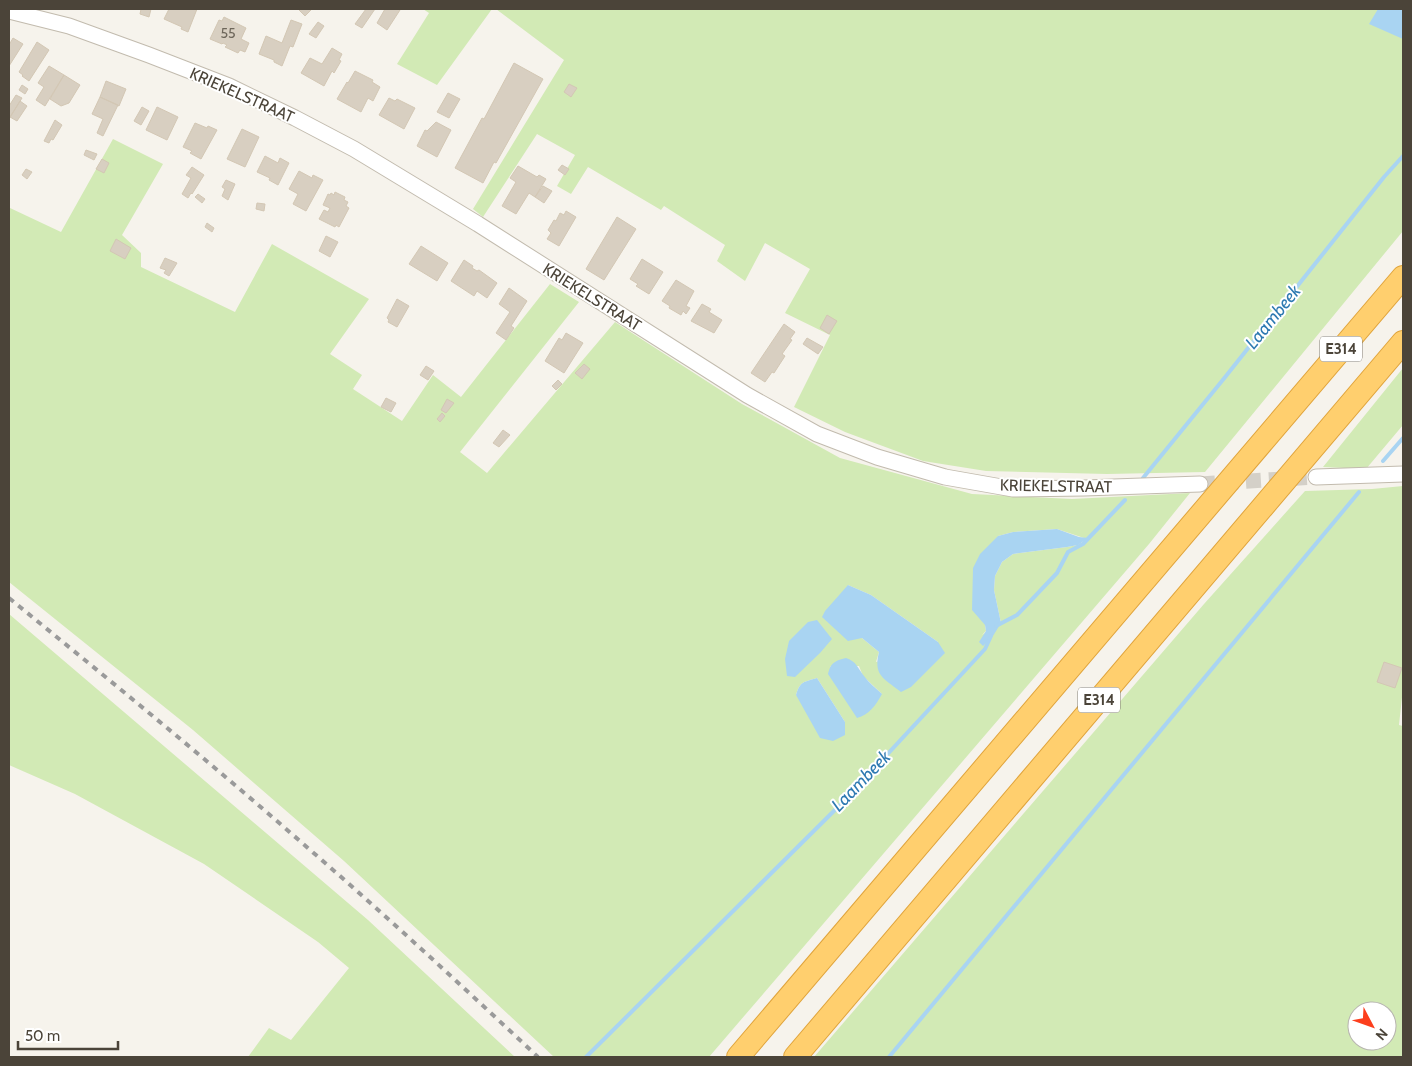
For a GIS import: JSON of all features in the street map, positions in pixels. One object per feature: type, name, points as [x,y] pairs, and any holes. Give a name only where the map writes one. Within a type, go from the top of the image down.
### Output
[{"type":"highway","name":"E314","points":[[738,1057],[1403,277]]},
{"type":"highway","name":"E314","points":[[795,1057],[1403,342]]},
{"type":"street","name":"KRIEKELSTRAAT","points":[[9,11],[69,26],[149,55],[229,86],[312,127],[354,149],[469,219],[747,395],[817,434],[877,457],[945,477],[1013,489],[1200,484]]},
{"type":"street","points":[[1316,477],[1403,474]]},
{"type":"green space","points":[[423,9],[492,9],[437,85],[397,64],[429,13]]},
{"type":"green space","points":[[496,9],[1403,9],[1403,231],[1205,472],[1107,474],[986,471],[923,461],[845,432],[794,407],[830,335],[785,313],[810,269],[765,243],[745,281],[717,261],[725,245],[664,206],[661,210],[588,167],[571,194],[557,186],[575,155],[537,134],[483,217],[473,209],[564,60]]},
{"type":"green space","points":[[113,139],[163,164],[122,235],[141,253],[141,267],[235,312],[272,244],[369,299],[330,354],[362,375],[353,389],[402,421],[433,375],[461,397],[550,284],[579,302],[460,452],[487,473],[615,322],[742,404],[840,458],[972,494],[1072,499],[1190,493],[1149,544],[709,1057],[554,1057],[344,861],[193,730],[9,582],[9,210],[10,208],[61,232]],"holes":[[[1057,529],[1087,539],[1078,545],[1013,554],[1002,562],[995,576],[994,590],[1001,623],[982,635],[986,631],[985,625],[998,536],[1013,532]],[[848,585],[871,595],[938,642],[876,662],[879,652],[862,638]],[[830,666],[859,666],[863,676],[882,694]],[[817,678],[845,722],[796,695],[801,685],[806,681]]]},
{"type":"green space","points":[[1403,368],[1403,425],[1366,469],[1323,467]]},
{"type":"green space","points":[[1403,486],[1403,688],[1399,725],[1403,726],[1403,1057],[814,1057],[1204,604],[1305,491]]},
{"type":"green space","points":[[9,614],[368,920],[515,1057],[248,1057],[269,1028],[291,1040],[349,968],[318,942],[204,864],[75,794],[9,765]]},
{"type":"water","points":[[1378,9],[1403,9],[1403,39],[1369,24]]},
{"type":"water","points":[[1057,529],[1079,537],[1088,538],[1078,545],[1013,554],[1002,562],[995,576],[994,590],[1001,623],[993,636],[983,646],[979,642],[986,631],[985,625],[972,610],[973,568],[980,554],[998,536],[1013,532]]},
{"type":"water","points":[[848,585],[871,595],[938,642],[945,653],[911,687],[901,692],[881,676],[878,666],[879,652],[862,638],[848,641],[822,617]]},
{"type":"water","points":[[817,620],[832,639],[795,677],[787,676],[785,659],[789,641],[808,622]]},
{"type":"water","points":[[846,658],[855,663],[866,679],[882,694],[872,709],[865,715],[857,718],[828,674],[834,663]]},
{"type":"water","points":[[817,678],[845,722],[845,735],[833,741],[820,738],[796,695],[803,683]]},
{"type":"building","points":[[141,9],[151,9],[149,17],[140,14]]},
{"type":"building","points":[[169,9],[197,9],[188,32],[181,29],[182,27],[164,19]]},
{"type":"building","points":[[300,9],[309,9],[311,10],[305,16]]},
{"type":"building","points":[[366,9],[375,9],[362,28],[355,24]]},
{"type":"building","points":[[385,9],[400,10],[387,30],[377,23]]},
{"type":"building","points":[[224,17],[246,28],[241,39],[249,43],[245,52],[240,50],[238,53],[225,47],[227,45],[223,43],[210,39],[219,20],[222,21]]},
{"type":"building","points":[[291,20],[302,24],[293,47],[290,46],[282,66],[274,62],[274,60],[259,54],[266,36],[282,43]]},
{"type":"building","points":[[318,22],[324,26],[316,38],[309,34]]},
{"type":"building","points":[[13,38],[23,44],[9,66],[9,45]]},
{"type":"building","points":[[37,42],[49,50],[29,81],[19,72]]},
{"type":"building","points":[[332,48],[342,54],[339,60],[341,61],[334,73],[332,71],[324,86],[301,73],[310,58],[322,64]]},
{"type":"building","points":[[514,63],[543,79],[483,183],[455,168]]},
{"type":"building","points":[[49,66],[64,75],[45,106],[36,100],[44,87],[38,83]]},
{"type":"building","points":[[355,71],[373,80],[372,82],[380,87],[373,101],[368,98],[361,112],[337,99]]},
{"type":"building","points":[[64,75],[80,85],[69,103],[61,106],[50,99]]},
{"type":"building","points":[[106,81],[126,89],[119,106],[100,97]]},
{"type":"building","points":[[569,84],[577,88],[571,97],[564,92]]},
{"type":"building","points":[[22,85],[28,89],[25,94],[19,90]]},
{"type":"building","points":[[448,93],[460,99],[449,118],[437,112]]},
{"type":"building","points":[[16,95],[22,98],[9,119],[9,106]]},
{"type":"building","points":[[100,97],[118,105],[103,136],[97,133],[103,119],[92,114]]},
{"type":"building","points":[[389,98],[395,101],[397,99],[415,108],[404,129],[379,115]]},
{"type":"building","points":[[20,101],[27,106],[17,121],[10,117]]},
{"type":"building","points":[[142,107],[149,111],[141,125],[134,121]]},
{"type":"building","points":[[157,107],[178,117],[167,140],[146,130]]},
{"type":"building","points":[[55,120],[62,125],[49,143],[44,141]]},
{"type":"building","points":[[436,122],[451,130],[437,157],[417,146],[425,130],[427,131]]},
{"type":"building","points":[[195,123],[217,130],[201,159],[190,153],[192,151],[183,147]]},
{"type":"building","points":[[242,129],[259,137],[245,167],[227,159]]},
{"type":"building","points":[[86,150],[97,154],[94,160],[84,155]]},
{"type":"building","points":[[265,156],[278,163],[280,158],[289,163],[278,185],[269,180],[270,178],[257,172]]},
{"type":"building","points":[[102,159],[109,163],[104,173],[96,169]]},
{"type":"building","points":[[562,165],[569,169],[565,175],[558,170]]},
{"type":"building","points":[[518,166],[537,177],[539,175],[546,179],[535,197],[529,193],[516,214],[502,206],[516,182],[510,178]]},
{"type":"building","points":[[192,167],[204,175],[188,198],[182,194],[191,178],[186,175]]},
{"type":"building","points":[[26,169],[32,172],[27,179],[22,175]]},
{"type":"building","points":[[299,171],[312,178],[313,175],[323,180],[306,211],[293,204],[298,194],[289,189]]},
{"type":"building","points":[[226,180],[235,184],[228,200],[222,196],[225,189],[222,187]]},
{"type":"building","points":[[543,186],[552,191],[544,203],[535,197]]},
{"type":"building","points":[[335,192],[345,197],[344,200],[348,202],[346,206],[349,208],[339,227],[319,219],[324,210],[328,212],[330,208],[323,205],[328,194],[334,195]]},
{"type":"building","points":[[198,194],[205,199],[202,203],[195,197]]},
{"type":"building","points":[[257,203],[265,204],[264,211],[256,209]]},
{"type":"building","points":[[566,211],[576,217],[559,246],[547,239],[551,233],[548,230],[560,213],[564,215]]},
{"type":"building","points":[[617,217],[636,229],[604,280],[586,269]]},
{"type":"building","points":[[207,223],[214,228],[212,232],[205,227]]},
{"type":"building","points":[[326,236],[338,242],[330,257],[319,251]]},
{"type":"building","points":[[116,239],[131,248],[125,259],[110,251]]},
{"type":"building","points":[[421,246],[448,263],[437,281],[409,264]]},
{"type":"building","points":[[165,258],[177,263],[169,276],[164,273],[166,270],[160,268]]},
{"type":"building","points":[[642,259],[663,272],[649,294],[636,286],[638,284],[630,279]]},
{"type":"building","points":[[464,260],[473,266],[472,268],[477,271],[479,270],[497,283],[487,298],[477,291],[474,296],[451,281]]},
{"type":"building","points":[[676,280],[694,291],[686,306],[690,308],[686,314],[683,311],[681,315],[662,301]]},
{"type":"building","points":[[509,288],[527,301],[511,326],[514,328],[506,340],[496,333],[510,312],[499,304]]},
{"type":"building","points":[[397,299],[409,306],[397,327],[388,322],[387,318]]},
{"type":"building","points":[[702,304],[711,309],[709,312],[722,320],[714,333],[691,321]]},
{"type":"building","points":[[827,315],[837,321],[829,334],[820,328]]},
{"type":"building","points":[[784,324],[795,332],[782,354],[785,356],[774,373],[772,372],[765,382],[751,373]]},
{"type":"building","points":[[566,333],[583,343],[564,373],[545,361],[559,338],[562,340]]},
{"type":"building","points":[[807,338],[823,347],[818,354],[803,344]]},
{"type":"building","points":[[584,364],[590,369],[582,379],[575,373]]},
{"type":"building","points":[[426,366],[434,371],[428,380],[420,375]]},
{"type":"building","points":[[558,380],[562,384],[556,390],[552,386]]},
{"type":"building","points":[[386,398],[396,403],[391,412],[381,407]]},
{"type":"building","points":[[447,399],[454,403],[446,413],[441,410]]},
{"type":"building","points":[[442,413],[445,416],[440,422],[437,419]]},
{"type":"building","points":[[503,430],[510,435],[499,447],[493,443]]},
{"type":"building","points":[[1384,662],[1402,668],[1395,688],[1377,682]]},
{"type":"waterway","name":"Laambeek","points":[[1143,478],[1384,177],[1403,156]]},
{"type":"waterway","points":[[1383,461],[1403,438]]},
{"type":"waterway","points":[[889,1057],[1359,492]]},
{"type":"waterway","name":"Laambeek","points":[[996,626],[1017,615],[1057,573],[1068,552],[1083,544],[1125,500]]},
{"type":"waterway","name":"Laambeek","points":[[586,1057],[844,801],[985,649],[991,636]]},
{"type":"tunnel","points":[[1200,484],[1316,477]]},
{"type":"railway","points":[[9,598],[156,718],[331,868],[538,1057]]}]
